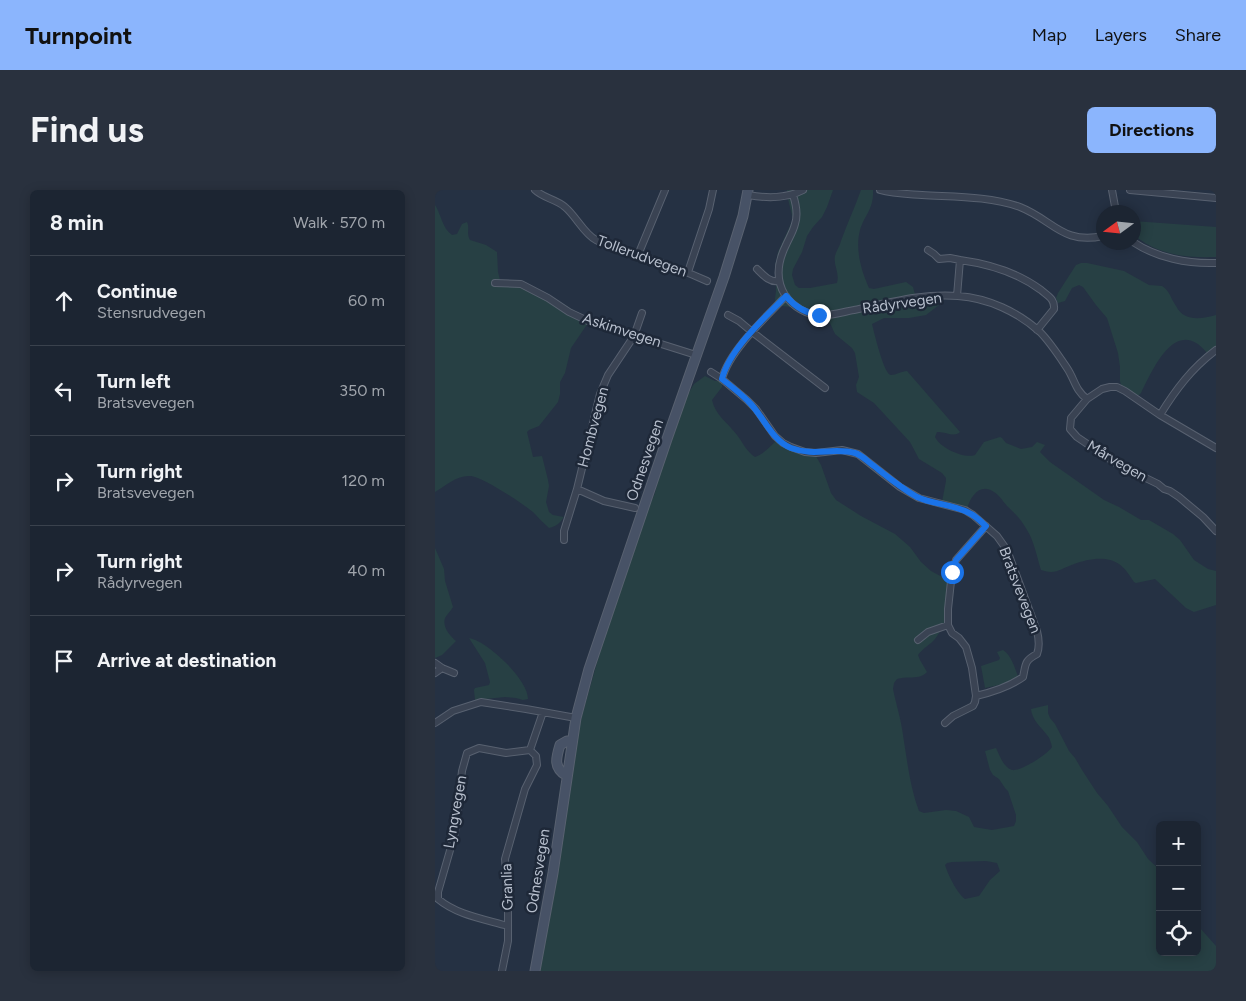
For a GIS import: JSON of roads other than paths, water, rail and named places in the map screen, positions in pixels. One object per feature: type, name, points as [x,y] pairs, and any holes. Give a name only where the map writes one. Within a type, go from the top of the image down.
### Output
[{"type":"main road","name":"Odnesvegen","points":[[535,971],[553,873],[576,718],[589,669],[724,277],[738,233],[748,192]]},
{"type":"street","name":"Tollerudvegen","points":[[535,190],[539,194],[562,204],[579,220],[589,235],[595,240],[688,272],[707,281]]},
{"type":"street","points":[[638,255],[665,190]]},
{"type":"street","points":[[688,272],[709,210],[713,190]]},
{"type":"street","points":[[748,192],[763,197],[793,195],[803,190]]},
{"type":"street","points":[[880,190],[1000,202],[1020,208],[1049,223],[1063,233],[1079,238],[1096,238]]},
{"type":"street","points":[[1112,190],[1115,205]]},
{"type":"street","points":[[1130,190],[1216,198]]},
{"type":"street","points":[[757,269],[766,278],[776,282],[779,281],[778,268],[797,218],[793,195]]},
{"type":"street","points":[[1141,246],[1163,256],[1184,262],[1216,263]]},
{"type":"street","points":[[928,250],[939,258],[979,262],[1015,274],[1036,286],[1052,299],[1055,305],[1037,330]]},
{"type":"street","points":[[957,296],[959,260]]},
{"type":"street","name":"Rådyrvegen","points":[[779,281],[786,296],[797,307],[811,314],[828,315],[922,296],[936,295],[969,297],[1005,309],[1041,334],[1059,355],[1081,395],[1087,399]]},
{"type":"street","name":"Askimvegen","points":[[495,283],[521,284],[588,321],[696,355]]},
{"type":"street","points":[[722,379],[728,364],[751,332],[786,296]]},
{"type":"street","name":"Hombvegen","points":[[564,540],[564,531],[577,489],[600,394],[608,375],[634,336],[642,313]]},
{"type":"street","points":[[729,315],[825,388]]},
{"type":"street","points":[[1161,415],[1173,394],[1189,374],[1216,350]]},
{"type":"street","name":"Bratsvevegen","points":[[711,372],[747,400],[756,409],[775,436],[791,448],[815,453],[842,450],[858,454],[919,498],[965,510],[997,536],[1007,550],[1037,631],[1039,649],[1037,654],[1029,658],[1026,663],[1023,678],[994,692],[976,696]]},
{"type":"street","name":"Mårvegen","points":[[1216,448],[1125,391],[1110,386],[1102,388],[1087,399],[1071,418],[1070,429],[1077,437],[1117,464],[1158,484],[1179,497],[1203,517],[1216,531]]},
{"type":"street","points":[[577,489],[604,501],[635,508]]},
{"type":"street","points":[[945,723],[953,716],[973,706],[975,702],[976,696],[972,668],[965,647],[948,625],[948,608],[952,572],[956,560],[986,526]]},
{"type":"street","points":[[918,640],[928,632],[948,625]]},
{"type":"street","points":[[435,663],[454,674]]},
{"type":"street","points":[[435,673],[442,668]]},
{"type":"street","points":[[435,723],[453,710],[481,702],[576,718]]},
{"type":"street","points":[[530,750],[543,712]]},
{"type":"street","name":"Lyngvegen","points":[[508,926],[465,914],[446,906],[438,899],[438,892],[455,833],[462,770],[467,754],[479,748],[506,753],[530,750]]},
{"type":"street","name":"Granlia","points":[[502,971],[508,941],[505,858],[525,789],[537,766],[536,756],[530,750]]}]
